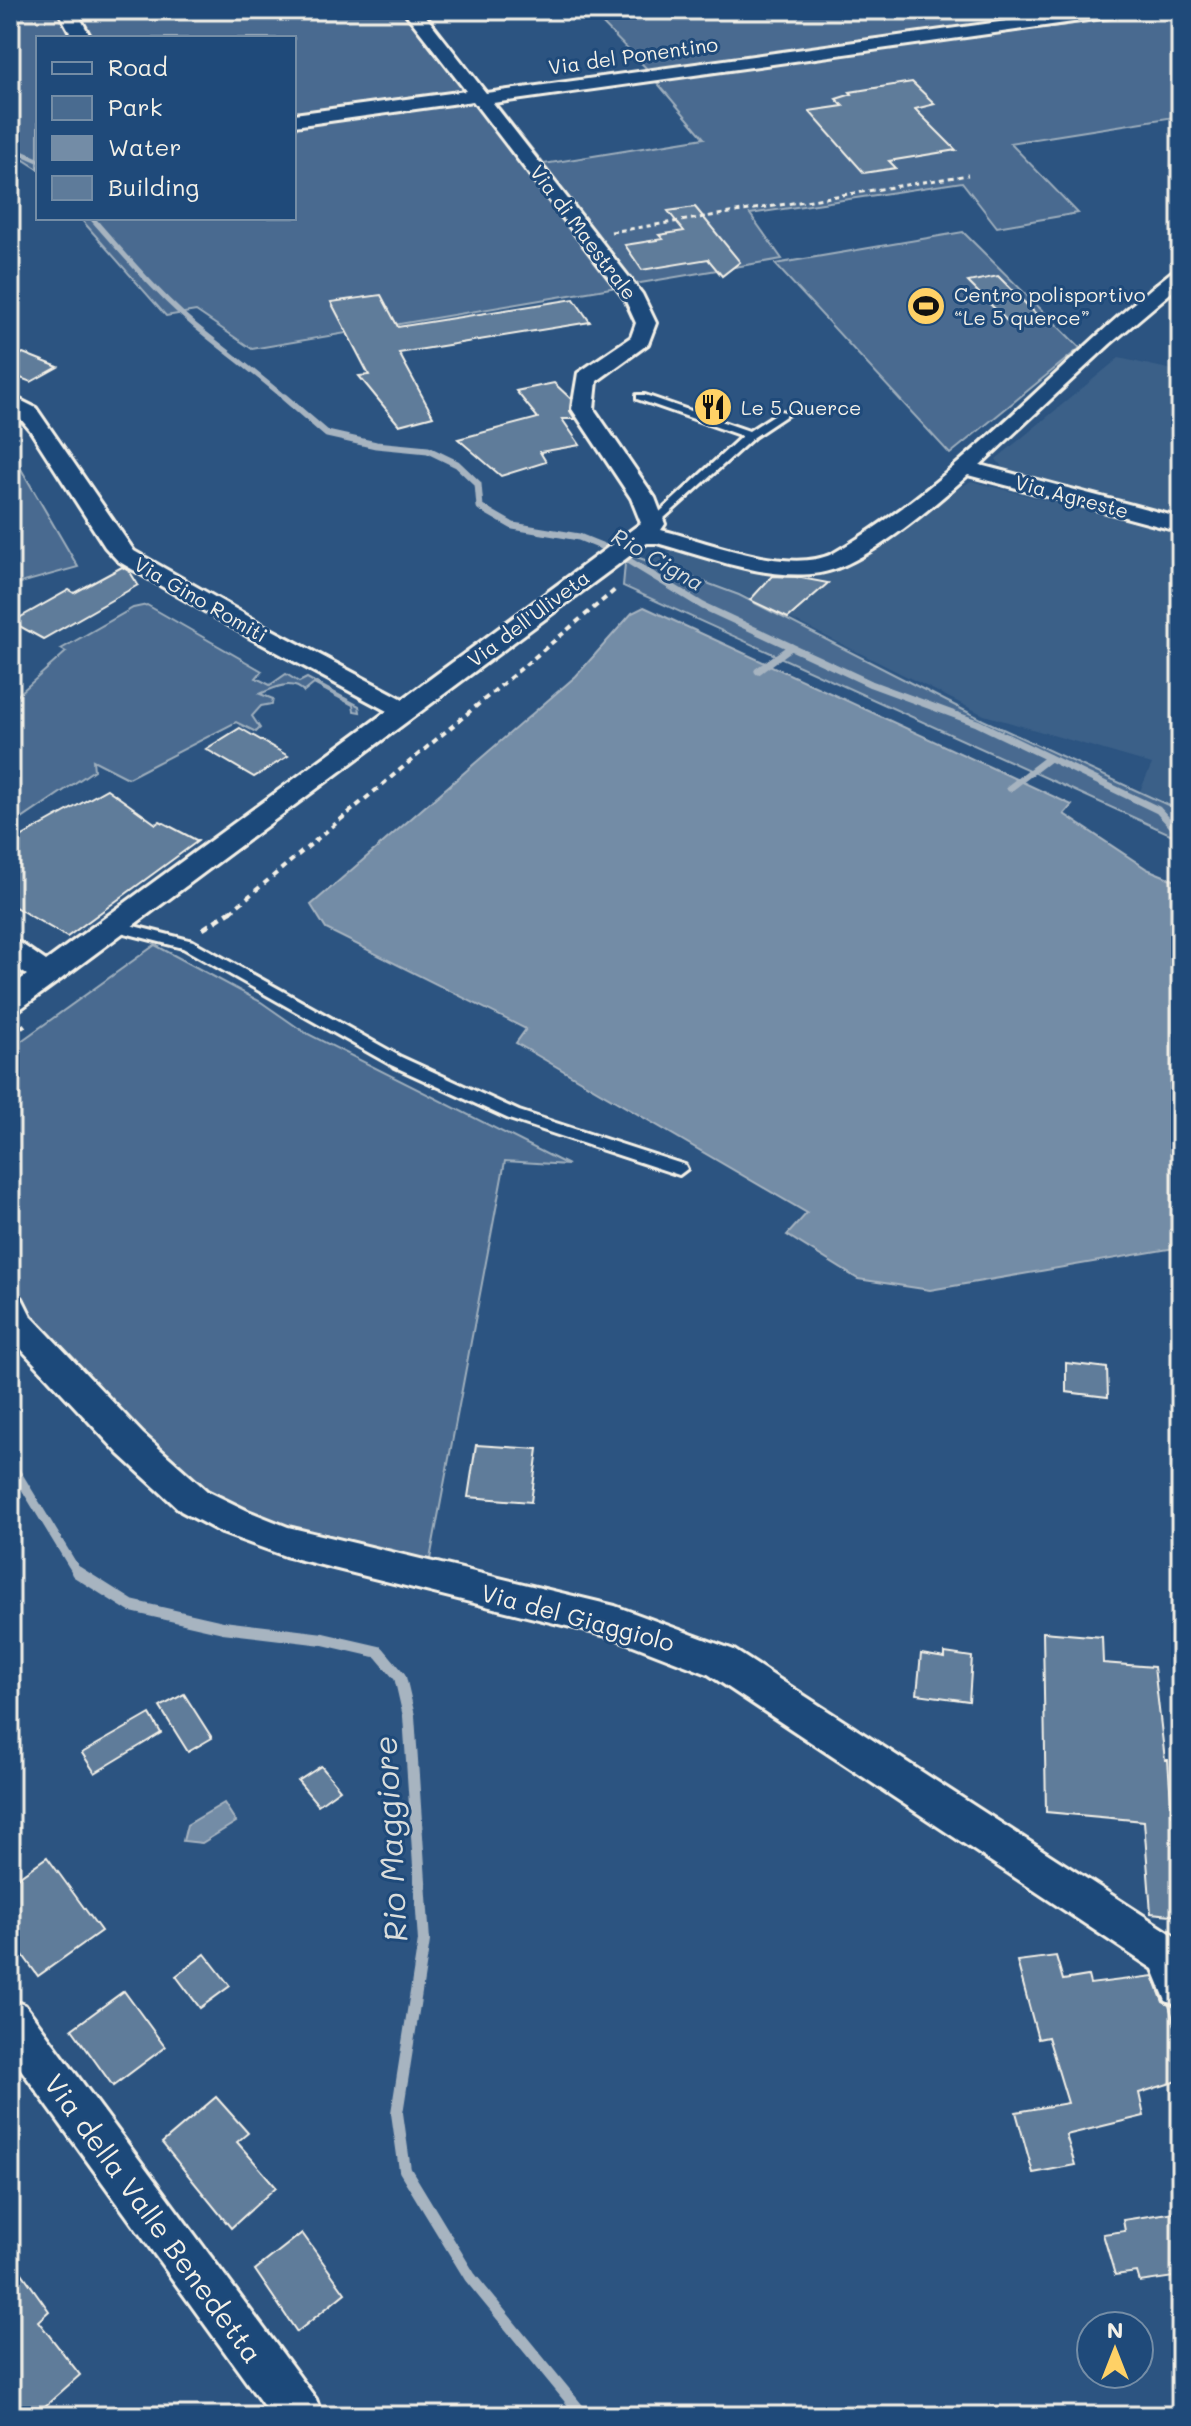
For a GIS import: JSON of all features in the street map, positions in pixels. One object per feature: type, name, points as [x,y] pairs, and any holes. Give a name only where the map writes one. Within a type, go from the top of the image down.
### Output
[{"type":"street","points":[[67,10],[81,36]]},
{"type":"street","name":"Via di Maestrale","points":[[412,10],[635,298],[646,323],[641,340],[586,378],[583,409],[643,498],[641,535]]},
{"type":"street","name":"Via del Ponentino","points":[[296,120],[1123,10]]},
{"type":"street","points":[[641,535],[658,536],[780,565],[808,567],[828,564],[896,522],[963,467],[1180,275]]},
{"type":"street","name":"Via Gino Romiti","points":[[10,402],[34,420],[117,547],[126,556],[246,625],[405,710]]},
{"type":"street","name":"Via Agreste","points":[[963,467],[1181,525]]},
{"type":"street","name":"Via dell'Uliveta","points":[[10,1002],[641,535]]},
{"type":"street","points":[[10,950],[47,975]]},
{"type":"street","name":"Via del Giaggiolo","points":[[10,1307],[18,1324],[131,1444],[194,1501],[235,1522],[285,1541],[615,1622],[721,1662],[1168,1955],[1181,1987]]},
{"type":"street","name":"Via della Valle Benedetta","points":[[10,2019],[299,2416]]},
{"type":"lane","points":[[641,397],[750,435]]},
{"type":"lane","points":[[641,535],[750,435],[784,413]]},
{"type":"lane","points":[[114,926],[188,944],[396,1061],[514,1115],[679,1169]]},
{"type":"path","points":[[586,236],[968,175]]},
{"type":"path","points":[[166,937],[204,929],[223,918],[622,584],[600,564]]},
{"type":"path","points":[[10,1036],[35,1019]]},
{"type":"shaded area","points":[[1119,358],[1181,372],[1181,522],[1009,476],[996,459]]},
{"type":"shaded area","points":[[971,481],[1181,535],[1181,809],[1140,791],[1152,764],[984,715],[741,594],[651,561],[674,550],[815,579]]},
{"type":"green space","points":[[10,10],[407,10],[480,105],[496,103],[544,164],[704,138],[654,79],[1181,10],[1181,116],[1010,143],[1078,213],[997,227],[962,182],[750,214],[782,259],[252,349],[196,311],[166,316],[82,220],[296,220],[296,36],[36,36],[36,168],[24,160],[10,159]]},
{"type":"green space","points":[[589,10],[1075,10],[648,70]]},
{"type":"green space","name":"Centro polisportivo “Le 5 querce”","points":[[963,232],[1080,348],[950,454],[775,264]]},
{"type":"green space","points":[[10,450],[78,567],[10,586]]},
{"type":"green space","points":[[626,553],[739,595],[983,720],[1181,811],[1181,839],[623,586]]},
{"type":"green space","points":[[147,605],[262,671],[256,678],[270,685],[286,674],[299,682],[307,678],[359,706],[360,712],[314,684],[304,692],[295,686],[278,687],[260,694],[273,699],[272,704],[261,706],[252,716],[260,728],[256,732],[236,722],[128,778],[93,760],[94,770],[10,827],[10,702],[66,652],[61,649],[133,608]]},
{"type":"green space","points":[[155,945],[261,1002],[304,1032],[568,1165],[505,1161],[428,1570],[341,1551],[229,1508],[166,1459],[10,1312],[10,1049]]},
{"type":"water","points":[[644,607],[1072,805],[1064,814],[1147,869],[1181,883],[1181,1247],[930,1290],[858,1279],[787,1235],[807,1213],[516,1043],[526,1029],[326,929],[311,905],[576,676],[632,613]]},
{"type":"water","points":[[224,1803],[236,1822],[202,1843],[183,1841],[187,1825]]},
{"type":"building","points":[[912,82],[935,104],[915,109],[956,150],[889,161],[896,168],[864,173],[809,111],[843,106],[836,99],[852,94],[850,92]]},
{"type":"building","points":[[695,207],[740,262],[722,276],[708,259],[642,270],[625,245],[663,239],[659,235],[684,231],[668,211]]},
{"type":"building","points":[[998,276],[1041,319],[1011,325],[968,282]]},
{"type":"building","points":[[381,295],[398,327],[574,299],[590,322],[399,353],[433,416],[399,425],[359,376],[369,375],[331,302]]},
{"type":"building","points":[[23,353],[58,367],[31,382],[10,374],[10,360]]},
{"type":"building","points":[[554,383],[571,399],[570,411],[575,419],[562,419],[580,445],[540,452],[546,462],[501,476],[458,439],[538,418],[516,391]]},
{"type":"building","points":[[122,567],[130,572],[138,585],[43,639],[12,622],[69,590],[74,593]]},
{"type":"building","points":[[772,576],[828,583],[788,618],[750,600]]},
{"type":"building","points":[[240,728],[288,756],[254,777],[206,749]]},
{"type":"building","points":[[107,789],[156,824],[160,821],[198,841],[67,937],[10,904],[10,843]]},
{"type":"building","points":[[1066,1363],[1107,1368],[1108,1397],[1066,1392]]},
{"type":"building","points":[[476,1445],[538,1449],[531,1502],[468,1497]]},
{"type":"building","points":[[1043,1632],[1102,1637],[1103,1663],[1154,1667],[1165,1760],[1168,1760],[1172,1815],[1176,1815],[1181,1916],[1151,1913],[1144,1821],[1046,1812]]},
{"type":"building","points":[[945,1653],[972,1657],[969,1701],[917,1694],[921,1654],[945,1658]]},
{"type":"building","points":[[184,1694],[212,1738],[188,1752],[160,1707]]},
{"type":"building","points":[[150,1714],[161,1733],[95,1773],[82,1753]]},
{"type":"building","points":[[321,1766],[340,1789],[318,1805],[298,1781]]},
{"type":"building","points":[[47,1857],[101,1931],[38,1976],[10,1937],[10,1883]]},
{"type":"building","points":[[205,1954],[230,1986],[200,2008],[176,1976]]},
{"type":"building","points":[[1056,1956],[1063,1980],[1088,1976],[1090,1984],[1153,1976],[1163,2002],[1169,2005],[1181,2047],[1181,2080],[1139,2093],[1144,2116],[1066,2135],[1075,2165],[1033,2173],[1016,2112],[1068,2103],[1048,2037],[1038,2039],[1017,1961]]},
{"type":"building","points":[[124,1991],[165,2047],[113,2086],[72,2029]]},
{"type":"building","points":[[216,2097],[248,2133],[237,2142],[276,2187],[231,2228],[162,2143]]},
{"type":"building","points":[[1181,2211],[1181,2276],[1140,2282],[1137,2272],[1115,2275],[1103,2234],[1125,2231],[1123,2220]]},
{"type":"building","points":[[302,2233],[345,2293],[297,2332],[255,2270]]},
{"type":"building","points":[[10,2256],[49,2311],[38,2321],[80,2375],[34,2416],[10,2416]]},
{"type":"waterway","name":"Rio Cigna","points":[[10,148],[36,159]]},
{"type":"waterway","name":"Rio Cigna","points":[[94,220],[178,311],[286,399]]},
{"type":"waterway","name":"Rio Cigna","points":[[284,397],[327,434],[376,445],[428,450],[457,464],[478,484],[480,507],[513,526],[579,537],[611,550],[703,606],[871,684],[977,723],[1158,810],[1181,835]]},
{"type":"waterway","points":[[758,671],[791,647]]},
{"type":"waterway","points":[[1010,788],[1049,758]]},
{"type":"waterway","name":"Rio Maggiore","points":[[10,1462],[78,1574]]},
{"type":"waterway","name":"Rio Maggiore","points":[[77,1572],[131,1606],[223,1627],[323,1639],[379,1652],[400,1677],[409,1716],[424,1941],[397,2113],[405,2170],[470,2277],[584,2416]]},
{"type":"place","name":"Centro polisportivo “Le 5 querce”","points":[[926,306]]},
{"type":"place","name":"Le 5 Querce","points":[[713,407]]}]
